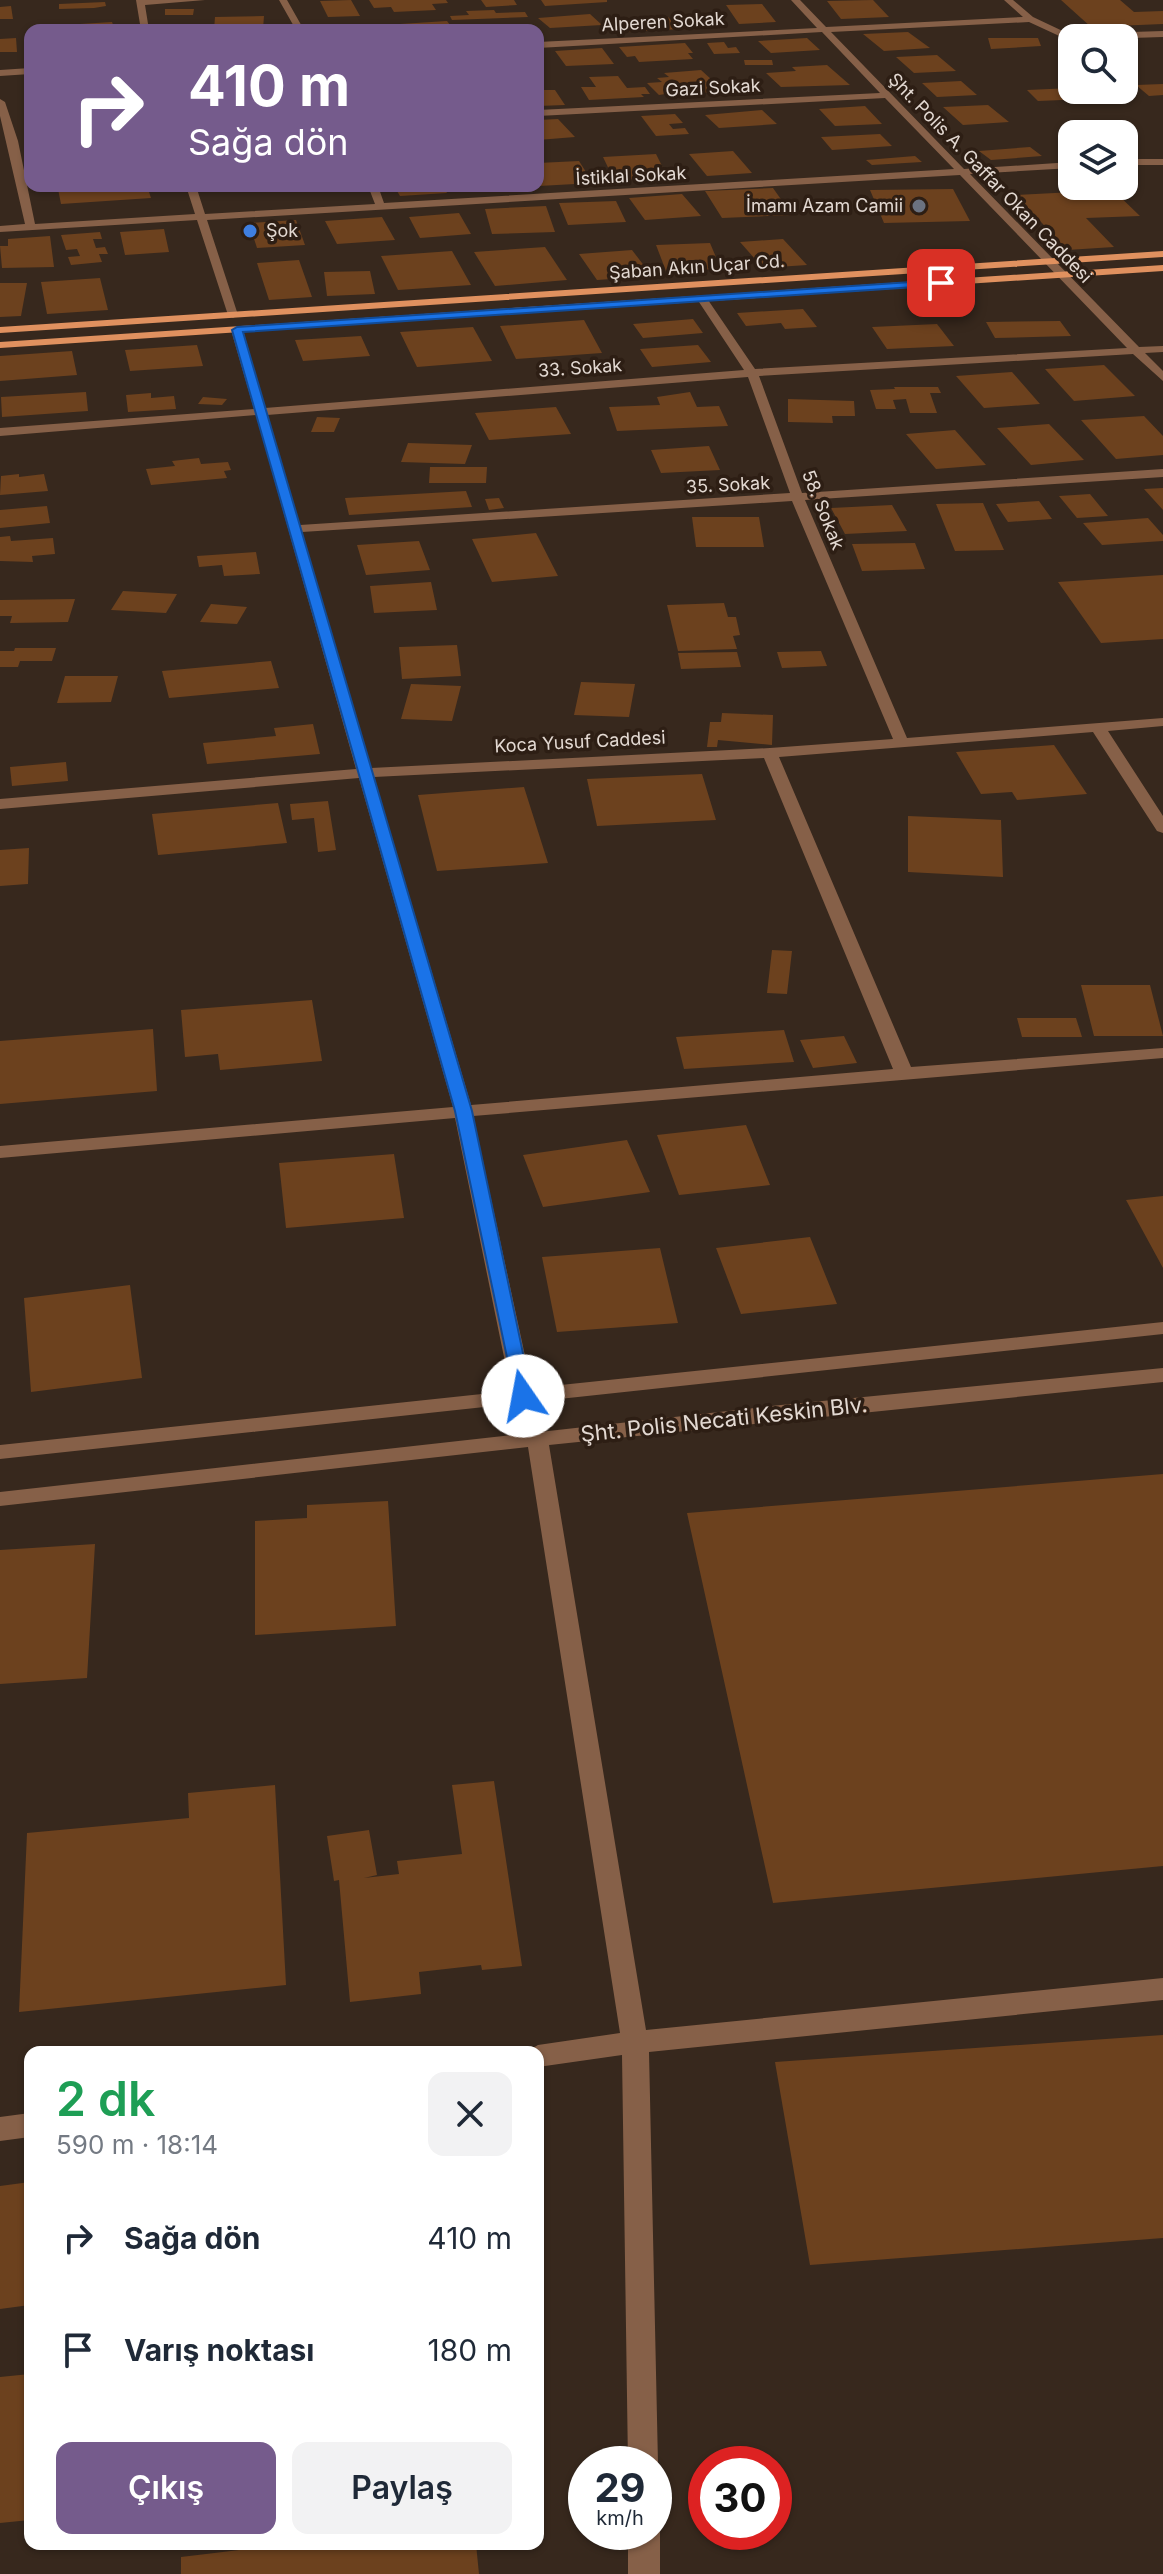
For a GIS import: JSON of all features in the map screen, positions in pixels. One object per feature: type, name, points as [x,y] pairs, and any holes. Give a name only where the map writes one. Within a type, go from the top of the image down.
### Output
[{"type":"main road","name":"Şaban Akın Uçar Cd.","points":[[235,322],[1163,254]]},
{"type":"main road","points":[[0,330],[702,299],[1163,268]]},
{"type":"main road","points":[[0,345],[235,322]]},
{"type":"street","points":[[144,24],[140,2],[201,0]]},
{"type":"street","points":[[283,0],[297,24]]},
{"type":"street","name":"Şht. Polis A. Gaffar Okan Caddesi","points":[[795,0],[1163,378]]},
{"type":"street","points":[[1008,0],[1030,19],[1068,37],[1163,34]]},
{"type":"street","name":"Alperen Sokak","points":[[544,45],[1030,19]]},
{"type":"street","points":[[0,73],[24,71]]},
{"type":"street","name":"Gazi Sokak","points":[[544,113],[889,95]]},
{"type":"street","points":[[0,102],[18,141],[24,181]]},
{"type":"street","points":[[0,142],[18,141]]},
{"type":"street","points":[[1138,162],[1163,162]]},
{"type":"street","name":"İstiklal Sokak","points":[[0,229],[1058,166]]},
{"type":"street","points":[[26,192],[31,227]]},
{"type":"street","points":[[193,192],[262,409],[463,1111],[523,1396]]},
{"type":"street","points":[[375,192],[381,207]]},
{"type":"street","name":"58. Sokak","points":[[702,299],[752,373],[798,499],[901,741]]},
{"type":"street","name":"33. Sokak","points":[[0,432],[262,409],[752,373],[1163,349]]},
{"type":"street","name":"35. Sokak","points":[[296,529],[798,499],[1163,473]]},
{"type":"street","name":"Koca Yusuf Caddesi","points":[[0,804],[365,773],[770,753],[1163,722]]},
{"type":"street","points":[[1097,726],[1163,828]]},
{"type":"street","points":[[770,753],[904,1073]]},
{"type":"street","points":[[0,1152],[1163,1053]]},
{"type":"street","name":"Şht. Polis Necati Keskin Blv.","points":[[0,1452],[1163,1328]]},
{"type":"street","name":"Şht. Polis Necati Keskin Blv.","points":[[0,1499],[781,1412],[1163,1375]]},
{"type":"street","points":[[537,1439],[635,2042],[643,2446]]},
{"type":"street","points":[[544,2055],[635,2042],[1163,1989]]},
{"type":"street","points":[[0,2129],[24,2126]]},
{"type":"street","points":[[644,2550],[644,2574]]},
{"type":"building","points":[[351,0],[360,16],[328,17],[320,1]]},
{"type":"building","points":[[369,0],[446,0],[448,3],[432,4],[436,10],[394,12],[391,7],[374,8]]},
{"type":"building","points":[[481,0],[514,0],[517,5],[486,7]]},
{"type":"building","points":[[541,0],[607,0],[607,2],[545,6]]},
{"type":"building","points":[[873,0],[889,17],[841,19],[827,1]]},
{"type":"building","points":[[1061,0],[1120,0],[1134,12],[1163,11],[1163,24],[1088,24]]},
{"type":"building","points":[[105,2],[106,6],[94,8],[59,9],[59,4]]},
{"type":"building","points":[[762,4],[776,22],[739,24],[726,5]]},
{"type":"building","points":[[11,6],[13,19],[0,19],[0,7]]},
{"type":"building","points":[[165,9],[194,9],[193,15],[165,15]]},
{"type":"building","points":[[494,10],[496,13],[525,12],[528,17],[452,20],[450,16],[469,15],[466,11]]},
{"type":"building","points":[[590,14],[602,25],[550,28],[538,18]]},
{"type":"building","points":[[264,16],[263,24],[214,24],[215,17]]},
{"type":"building","points":[[668,17],[680,29],[630,32],[619,20]]},
{"type":"building","points":[[447,21],[449,24],[400,24]]},
{"type":"building","points":[[908,32],[930,48],[884,51],[863,34]]},
{"type":"building","points":[[16,38],[17,52],[0,52],[0,39]]},
{"type":"building","points":[[807,38],[820,50],[771,53],[758,41]]},
{"type":"building","points":[[988,38],[1038,38],[1041,46],[991,49]]},
{"type":"building","points":[[724,42],[728,48],[736,47],[740,53],[714,54],[707,43]]},
{"type":"building","points":[[685,43],[693,53],[688,53],[693,59],[639,62],[635,56],[627,57],[619,47]]},
{"type":"building","points":[[602,48],[614,64],[566,66],[555,51]]},
{"type":"building","points":[[937,55],[956,71],[914,73],[896,57]]},
{"type":"building","points":[[744,60],[772,60],[773,65],[745,65]]},
{"type":"building","points":[[827,65],[850,85],[781,87],[766,73],[796,71],[792,67]]},
{"type":"building","points":[[701,70],[732,91],[699,93],[695,89],[659,95],[647,83],[662,82],[657,78],[669,77],[664,73]]},
{"type":"building","points":[[618,76],[627,88],[645,87],[650,94],[589,100],[581,87],[596,87],[589,77]]},
{"type":"building","points":[[961,81],[977,95],[937,97],[922,83]]},
{"type":"building","points":[[1163,84],[1163,95],[1149,96],[1138,85]]},
{"type":"building","points":[[1058,89],[1058,100],[1038,101],[1027,90]]},
{"type":"building","points":[[544,90],[555,90],[565,105],[544,106]]},
{"type":"building","points":[[988,105],[1009,122],[963,125],[943,107]]},
{"type":"building","points":[[865,106],[882,124],[835,126],[819,109]]},
{"type":"building","points":[[762,110],[777,124],[719,128],[705,115]]},
{"type":"building","points":[[675,114],[683,123],[669,124],[673,129],[685,128],[689,134],[656,136],[641,116]]},
{"type":"building","points":[[558,119],[575,137],[544,140],[544,120]]},
{"type":"building","points":[[880,134],[892,146],[832,150],[821,137]]},
{"type":"building","points":[[1030,147],[1042,156],[991,160],[979,151]]},
{"type":"building","points":[[733,151],[752,173],[707,176],[689,154]]},
{"type":"building","points":[[656,154],[668,178],[614,180],[603,157]]},
{"type":"building","points":[[915,156],[922,162],[872,165],[866,160]]},
{"type":"building","points":[[579,161],[593,183],[544,186],[544,163]]},
{"type":"building","points":[[773,188],[792,215],[722,218],[705,191]]},
{"type":"building","name":"İmamı Azam Camii","points":[[953,189],[970,221],[884,223],[870,190]]},
{"type":"building","points":[[59,192],[149,192],[151,198],[61,204]]},
{"type":"building","points":[[398,192],[447,193],[400,196]]},
{"type":"building","points":[[1058,193],[1058,200],[1123,200],[1140,216],[1086,218],[1114,247],[1067,250],[1016,195]]},
{"type":"building","points":[[682,194],[701,216],[645,220],[629,198]]},
{"type":"building","points":[[616,201],[626,222],[568,225],[559,203]]},
{"type":"building","points":[[546,206],[555,232],[492,234],[485,209]]},
{"type":"building","points":[[459,213],[471,234],[420,238],[409,217]]},
{"type":"building","points":[[382,217],[395,240],[337,244],[325,221]]},
{"type":"building","points":[[296,220],[305,245],[257,248],[249,223]]},
{"type":"building","points":[[164,229],[169,252],[125,255],[120,232]]},
{"type":"building","points":[[100,232],[102,239],[93,239],[96,248],[105,247],[108,254],[99,254],[102,262],[71,265],[68,257],[80,256],[77,249],[66,250],[61,235]]},
{"type":"building","points":[[50,236],[54,267],[2,268],[0,246],[8,246],[8,239]]},
{"type":"building","points":[[783,239],[807,265],[763,268],[740,242]]},
{"type":"building","points":[[710,243],[721,269],[666,271],[656,245]]},
{"type":"building","points":[[545,247],[567,280],[495,286],[474,252]]},
{"type":"building","points":[[632,250],[652,276],[597,280],[579,254]]},
{"type":"building","points":[[452,251],[471,285],[398,290],[381,256]]},
{"type":"building","points":[[299,260],[312,297],[269,300],[257,263]]},
{"type":"building","points":[[370,271],[375,294],[327,296],[324,272]]},
{"type":"building","points":[[100,278],[108,310],[47,314],[41,282]]},
{"type":"building","points":[[0,283],[27,283],[21,316],[0,317]]},
{"type":"building","points":[[803,309],[817,327],[785,329],[781,323],[746,326],[737,313]]},
{"type":"building","points":[[693,319],[703,333],[643,338],[633,324]]},
{"type":"building","points":[[584,320],[602,353],[516,359],[500,326]]},
{"type":"building","points":[[1060,321],[1071,336],[995,338],[986,322]]},
{"type":"building","points":[[937,324],[954,346],[887,349],[872,327]]},
{"type":"building","points":[[473,327],[492,361],[417,367],[400,332]]},
{"type":"building","points":[[361,336],[370,356],[303,361],[295,340]]},
{"type":"building","points":[[197,345],[203,366],[130,371],[125,350]]},
{"type":"building","points":[[698,345],[711,362],[652,367],[640,349]]},
{"type":"building","points":[[72,351],[77,375],[0,381],[0,356]]},
{"type":"building","points":[[1104,365],[1135,396],[1074,401],[1045,369]]},
{"type":"building","points":[[1012,372],[1040,404],[984,408],[956,376]]},
{"type":"building","points":[[938,387],[941,393],[930,393],[937,413],[910,413],[906,399],[893,400],[896,409],[876,409],[870,390]]},
{"type":"building","points":[[86,392],[88,411],[2,417],[1,397]]},
{"type":"building","points":[[690,392],[697,407],[719,406],[728,426],[617,431],[609,407],[660,405],[657,397]]},
{"type":"building","points":[[151,393],[151,398],[174,396],[176,409],[128,412],[126,395]]},
{"type":"building","points":[[203,397],[227,399],[222,405],[198,404]]},
{"type":"building","points":[[788,399],[854,401],[855,416],[832,416],[833,423],[788,422]]},
{"type":"building","points":[[556,407],[571,434],[489,440],[475,413]]},
{"type":"building","points":[[1144,416],[1163,436],[1163,455],[1116,459],[1081,420]]},
{"type":"building","points":[[317,417],[340,418],[334,432],[311,432]]},
{"type":"building","points":[[1049,424],[1084,460],[1031,465],[997,428]]},
{"type":"building","points":[[955,430],[986,465],[936,469],[906,434]]},
{"type":"building","points":[[408,443],[472,445],[465,464],[401,462]]},
{"type":"building","points":[[709,446],[720,470],[661,473],[651,450]]},
{"type":"building","points":[[199,458],[201,464],[228,462],[231,470],[224,471],[227,478],[151,485],[146,469],[175,466],[172,461]]},
{"type":"building","points":[[430,467],[487,467],[486,483],[429,483]]},
{"type":"building","points":[[19,474],[19,477],[44,474],[48,491],[0,495],[1,476]]},
{"type":"building","points":[[1163,488],[1163,510],[1144,489]]},
{"type":"building","points":[[466,491],[472,507],[349,515],[345,498]]},
{"type":"building","points":[[1090,494],[1108,516],[1077,518],[1059,496]]},
{"type":"building","points":[[499,498],[504,508],[489,510],[485,499]]},
{"type":"building","points":[[1039,501],[1052,519],[1008,522],[996,504]]},
{"type":"building","points":[[983,503],[1004,550],[955,551],[936,504]]},
{"type":"building","points":[[892,505],[907,531],[845,534],[831,508]]},
{"type":"building","points":[[47,506],[50,523],[0,528],[0,510]]},
{"type":"building","points":[[692,517],[759,517],[764,547],[696,547]]},
{"type":"building","points":[[1148,518],[1163,535],[1163,541],[1102,545],[1083,523]]},
{"type":"building","points":[[536,533],[558,576],[492,582],[472,539]]},
{"type":"building","points":[[10,536],[11,541],[53,538],[55,554],[32,556],[33,562],[0,561],[0,537]]},
{"type":"building","points":[[419,541],[430,570],[366,575],[357,545]]},
{"type":"building","points":[[915,543],[925,569],[862,571],[852,544]]},
{"type":"building","points":[[256,552],[260,574],[224,576],[222,565],[199,567],[197,556]]},
{"type":"building","points":[[1163,575],[1163,639],[1101,643],[1058,582]]},
{"type":"building","points":[[431,582],[437,610],[374,613],[370,586]]},
{"type":"building","points":[[123,591],[177,594],[166,613],[111,610]]},
{"type":"building","points":[[75,599],[68,622],[10,623],[12,616],[0,616],[0,600]]},
{"type":"building","points":[[724,603],[728,617],[736,617],[740,635],[733,636],[737,649],[678,651],[667,605]]},
{"type":"building","points":[[211,604],[247,607],[237,624],[200,622]]},
{"type":"building","points":[[457,645],[461,676],[402,679],[399,647]]},
{"type":"building","points":[[15,648],[56,648],[52,661],[20,661],[18,667],[0,667],[0,651],[14,651]]},
{"type":"building","points":[[821,651],[827,666],[782,668],[777,652]]},
{"type":"building","points":[[737,652],[741,667],[681,669],[678,653]]},
{"type":"building","points":[[271,661],[279,688],[169,698],[162,671]]},
{"type":"building","points":[[65,676],[118,676],[111,702],[57,703]]},
{"type":"building","points":[[581,682],[635,684],[629,717],[574,715]]},
{"type":"building","points":[[411,684],[461,686],[452,721],[401,719]]},
{"type":"building","points":[[722,713],[773,715],[772,745],[718,740],[717,747],[707,747],[710,722],[721,722]]},
{"type":"building","points":[[313,724],[320,754],[207,764],[203,743],[276,736],[274,728]]},
{"type":"building","points":[[1054,745],[1087,794],[1017,800],[1012,792],[981,794],[956,752]]},
{"type":"building","points":[[66,762],[68,781],[12,786],[10,767]]},
{"type":"building","points":[[702,774],[716,820],[597,826],[587,779]]},
{"type":"building","points":[[524,787],[548,863],[437,871],[418,795]]},
{"type":"building","points":[[328,801],[336,850],[318,852],[314,818],[292,820],[290,804]]},
{"type":"building","points":[[278,803],[287,843],[158,855],[152,814]]},
{"type":"building","points":[[908,816],[1001,820],[1003,877],[908,872]]},
{"type":"building","points":[[29,848],[28,884],[0,886],[0,850]]},
{"type":"building","points":[[772,950],[792,951],[787,994],[767,993]]},
{"type":"building","points":[[1081,985],[1150,985],[1163,1036],[1094,1036]]},
{"type":"building","points":[[312,1000],[322,1061],[220,1070],[218,1054],[185,1057],[181,1010]]},
{"type":"building","points":[[1017,1018],[1076,1018],[1082,1037],[1022,1037]]},
{"type":"building","points":[[153,1029],[157,1091],[0,1104],[0,1041]]},
{"type":"building","points":[[784,1030],[794,1062],[684,1069],[676,1037]]},
{"type":"building","points":[[844,1036],[857,1063],[813,1068],[800,1040]]},
{"type":"building","points":[[746,1125],[770,1185],[679,1195],[657,1135]]},
{"type":"building","points":[[627,1140],[650,1192],[543,1207],[523,1155]]},
{"type":"building","points":[[394,1154],[404,1218],[286,1228],[279,1163]]},
{"type":"building","points":[[1163,1196],[1163,1268],[1126,1200]]},
{"type":"building","points":[[810,1237],[837,1304],[741,1314],[716,1248]]},
{"type":"building","points":[[660,1248],[678,1323],[557,1332],[542,1257]]},
{"type":"building","points":[[130,1285],[142,1378],[31,1392],[24,1298]]},
{"type":"building","points":[[1163,1474],[1163,1866],[773,1903],[687,1513]]},
{"type":"building","points":[[388,1501],[396,1626],[255,1635],[255,1521],[307,1518],[307,1505]]},
{"type":"building","points":[[95,1544],[87,1678],[0,1684],[0,1550]]},
{"type":"building","points":[[494,1781],[522,1966],[482,1970],[481,1965],[419,1972],[421,1994],[350,2002],[339,1880],[334,1881],[327,1836],[369,1830],[377,1875],[364,1878],[399,1874],[397,1861],[462,1854],[452,1785]]},
{"type":"building","points":[[275,1785],[286,1985],[19,2012],[27,1833],[189,1818],[188,1793]]},
{"type":"building","points":[[1163,2035],[1163,2238],[810,2265],[775,2062]]},
{"type":"building","points":[[24,2183],[24,2306],[0,2309],[0,2186]]},
{"type":"building","points":[[24,2375],[24,2521],[0,2523],[0,2377]]},
{"type":"building","points":[[240,2550],[477,2550],[479,2574],[181,2574],[181,2557]]},
{"type":"place","name":"İmamı Azam Camii","points":[[919,206]]},
{"type":"place","name":"Şok","points":[[250,231]]},
{"type":"route","points":[[523,1396],[463,1111],[237,330],[941,283]]}]
